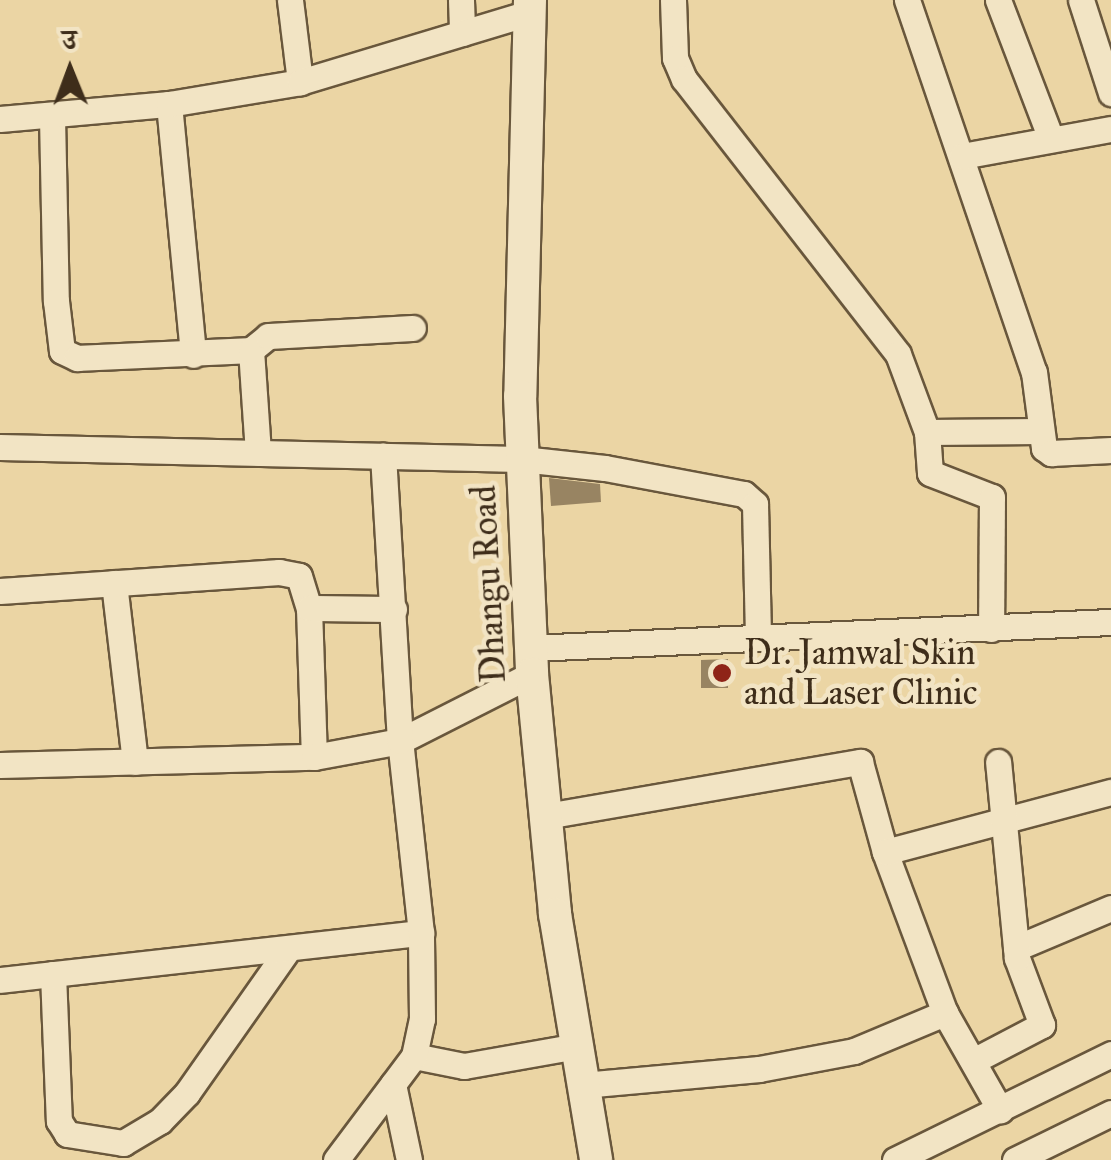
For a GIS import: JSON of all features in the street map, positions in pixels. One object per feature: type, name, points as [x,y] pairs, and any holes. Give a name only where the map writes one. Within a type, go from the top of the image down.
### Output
[{"type":"street","points":[[290,0],[300,82]]},
{"type":"street","points":[[461,0],[462,33]]},
{"type":"street","points":[[674,0],[679,70],[888,336],[927,432],[934,478],[990,494],[994,503],[991,629]]},
{"type":"street","points":[[907,0],[1034,372],[1044,448],[1051,453],[1111,450]]},
{"type":"street","points":[[998,0],[1051,139]]},
{"type":"street","points":[[1081,0],[1111,93]]},
{"type":"street","points":[[0,119],[169,104],[300,82],[462,33],[529,6]]},
{"type":"street","name":"Dhangu Road","points":[[529,6],[520,396],[531,661],[555,914],[596,1160]]},
{"type":"street","points":[[169,104],[193,355]]},
{"type":"street","points":[[52,117],[56,301],[62,350],[76,358],[193,355],[251,350],[268,336],[413,328]]},
{"type":"street","points":[[962,156],[1111,129]]},
{"type":"street","points":[[251,350],[258,453]]},
{"type":"street","points":[[927,432],[1040,431]]},
{"type":"street","points":[[0,447],[522,459],[605,468],[749,496],[755,504],[758,638]]},
{"type":"street","points":[[336,1160],[414,1056],[422,1019],[421,933],[400,741],[383,456]]},
{"type":"street","points":[[0,591],[292,573],[302,580],[309,608],[314,757]]},
{"type":"street","points":[[114,583],[135,762]]},
{"type":"street","points":[[309,608],[394,609]]},
{"type":"street","points":[[0,765],[314,757],[400,741],[531,661],[758,638],[1111,622]]},
{"type":"street","points":[[546,816],[856,760],[863,766],[885,852],[946,1013],[1000,1110]]},
{"type":"street","points":[[973,1061],[1042,1025],[1016,948],[998,762]]},
{"type":"street","points":[[885,852],[1111,792]]},
{"type":"street","points":[[1016,948],[1111,908]]},
{"type":"street","points":[[0,980],[421,933]]},
{"type":"street","points":[[53,974],[59,1120],[67,1134],[123,1143],[160,1121],[187,1093],[289,948]]},
{"type":"street","points":[[583,1085],[759,1069],[854,1052],[946,1013]]},
{"type":"street","points":[[414,1056],[464,1066],[577,1046]]},
{"type":"street","points":[[896,1160],[1111,1054]]},
{"type":"street","points":[[393,1084],[409,1160]]},
{"type":"street","points":[[1015,1160],[1111,1113]]},
{"type":"building","points":[[549,478],[600,484],[601,502],[551,506]]},
{"type":"building","points":[[728,659],[728,688],[701,688],[701,660]]},
{"type":"place","name":"Dr. Jamwal Skin and Laser Clinic","points":[[722,673]]}]
